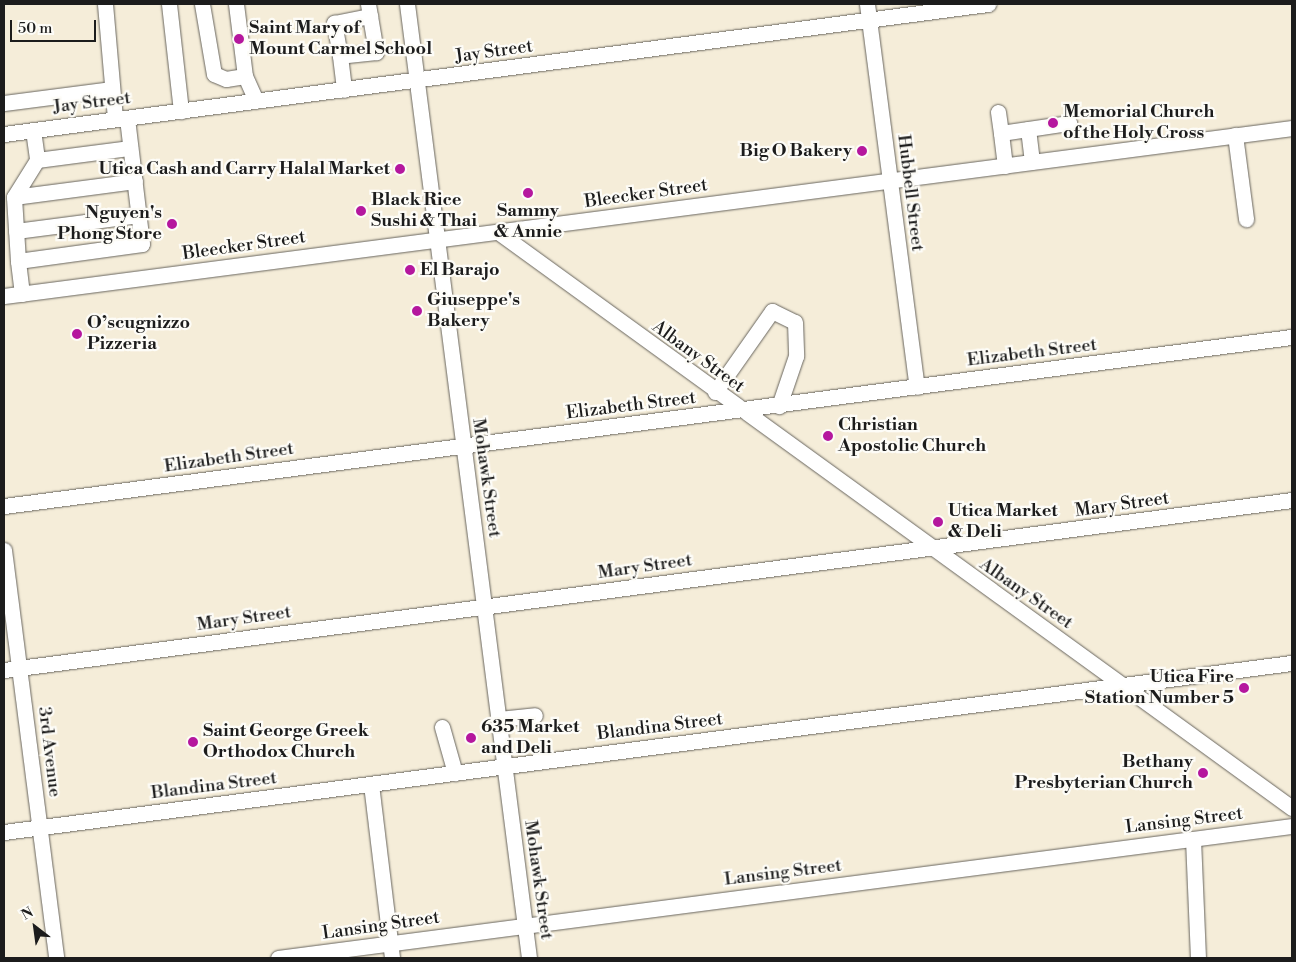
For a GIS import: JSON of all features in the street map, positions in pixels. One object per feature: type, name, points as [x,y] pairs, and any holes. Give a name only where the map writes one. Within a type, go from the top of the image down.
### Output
[{"type":"street","points":[[18,261],[142,244],[130,148],[112,89],[105,4]]},
{"type":"street","points":[[169,4],[181,111]]},
{"type":"street","points":[[202,4],[214,74],[226,79],[245,76]]},
{"type":"street","points":[[236,4],[245,76],[256,101]]},
{"type":"street","name":"Mohawk Street","points":[[407,4],[434,239],[486,606],[529,958]]},
{"type":"street","name":"Hubbell Street","points":[[867,4],[917,387]]},
{"type":"street","name":"Jay Street","points":[[4,134],[417,81],[988,4]]},
{"type":"street","points":[[340,56],[376,52],[369,10],[334,23],[344,90]]},
{"type":"street","points":[[4,103],[112,89]]},
{"type":"street","points":[[998,112],[1005,166]]},
{"type":"street","points":[[1001,133],[1069,123]]},
{"type":"street","name":"Bleecker Street","points":[[4,296],[1292,128]]},
{"type":"street","points":[[1028,129],[1032,162]]},
{"type":"street","points":[[22,294],[14,197],[37,160],[32,130]]},
{"type":"street","points":[[1235,135],[1246,219]]},
{"type":"street","points":[[37,160],[130,148]]},
{"type":"street","points":[[14,197],[135,181]]},
{"type":"street","points":[[16,231],[139,214]]},
{"type":"street","name":"Albany Street","points":[[498,232],[929,548],[1292,808]]},
{"type":"street","points":[[715,392],[772,311],[795,322],[796,356],[779,406]]},
{"type":"street","name":"Elizabeth Street","points":[[4,506],[742,411],[1292,337]]},
{"type":"street","name":"Mary Street","points":[[11,669],[1292,500]]},
{"type":"street","name":"3rd Avenue","points":[[4,550],[11,669],[40,828],[56,958]]},
{"type":"street","name":"Blandina Street","points":[[4,832],[1292,663]]},
{"type":"street","points":[[499,719],[536,715]]},
{"type":"street","points":[[442,727],[456,773]]},
{"type":"street","points":[[371,784],[392,958]]},
{"type":"street","name":"Lansing Street","points":[[278,958],[1292,826]]},
{"type":"street","points":[[1193,839],[1198,958]]},
{"type":"place","name":"Saint Mary of Mount Carmel School","points":[[239,39]]},
{"type":"place","name":"Memorial Church of the Holy Cross","points":[[1053,123]]},
{"type":"place","name":"Big O Bakery","points":[[862,151]]},
{"type":"place","name":"Utica Cash and Carry Halal Market","points":[[400,169]]},
{"type":"place","name":"Sammy & Annie","points":[[528,193]]},
{"type":"place","name":"Black Rice Sushi & Thai","points":[[361,211]]},
{"type":"place","name":"Nguyen's Phong Store","points":[[172,224]]},
{"type":"place","name":"El Barajo","points":[[410,270]]},
{"type":"place","name":"Giuseppe's Bakery","points":[[417,311]]},
{"type":"place","name":"O’scugnizzo Pizzeria","points":[[77,334]]},
{"type":"place","name":"Christian Apostolic Church","points":[[828,436]]},
{"type":"place","name":"Utica Market & Deli","points":[[938,522]]},
{"type":"place","name":"Utica Fire Station Number 5","points":[[1244,688]]},
{"type":"place","name":"635 Market and Deli","points":[[471,738]]},
{"type":"place","name":"Saint George Greek Orthodox Church","points":[[193,742]]},
{"type":"place","name":"Bethany Presbyterian Church","points":[[1203,773]]}]
